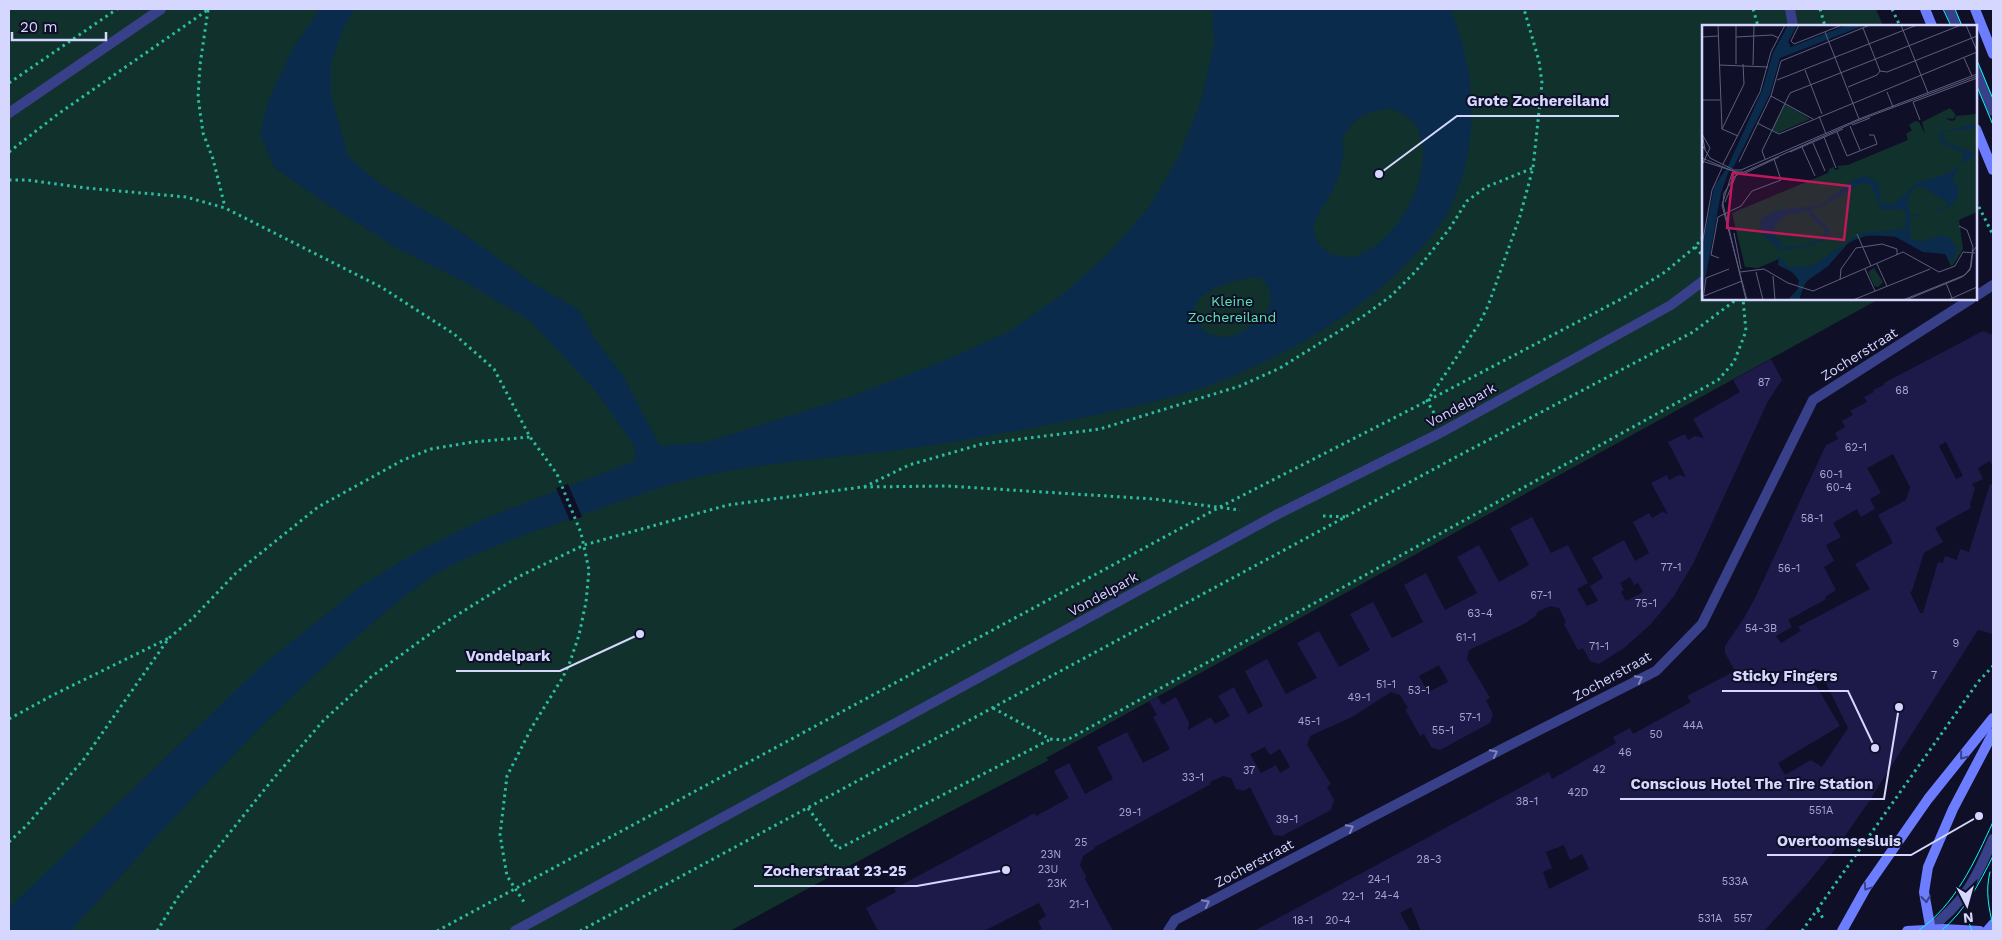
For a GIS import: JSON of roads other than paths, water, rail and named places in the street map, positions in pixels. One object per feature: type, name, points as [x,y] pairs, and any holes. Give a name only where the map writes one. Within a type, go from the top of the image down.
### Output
[{"type":"main road","points":[[1924,9],[1932,25]]},
{"type":"main road","points":[[1975,9],[1993,54]]},
{"type":"main road","points":[[1977,131],[1993,170]]},
{"type":"main road","points":[[1842,931],[1866,888],[1928,798],[1993,718]]},
{"type":"main road","points":[[1929,931],[1924,892],[1928,867],[1953,809],[1993,733]]},
{"type":"main road","points":[[1987,931],[1993,924]]},
{"type":"main road","points":[[1907,931],[1980,931]]},
{"type":"street","points":[[9,113],[161,9]]},
{"type":"street","points":[[1790,9],[1793,25]]},
{"type":"street","points":[[1949,9],[1957,25]]},
{"type":"street","points":[[1977,72],[1993,111]]},
{"type":"street","name":"Vondelpark","points":[[515,931],[1278,514],[1444,431],[1671,305],[1702,282]]},
{"type":"street","points":[[1977,295],[1993,285]]},
{"type":"street","name":"Zocherstraat","points":[[1168,931],[1175,920],[1184,915],[1656,671],[1702,624],[1813,400],[1970,300]]},
{"type":"street","points":[[1929,931],[1949,914],[1966,895],[1980,870],[1993,839]]},
{"type":"water","points":[[320,9],[354,9],[343,29],[331,63],[331,95],[348,156],[380,184],[460,231],[534,284],[579,310],[595,339],[623,376],[660,446],[707,442],[858,394],[953,357],[1008,332],[1062,295],[1107,255],[1150,206],[1179,156],[1202,98],[1214,44],[1212,9],[1450,9],[1466,56],[1472,107],[1471,132],[1461,181],[1449,210],[1434,233],[1399,271],[1349,312],[1322,330],[1294,347],[1236,375],[1158,401],[1039,427],[920,447],[784,463],[702,476],[650,491],[543,528],[488,549],[439,572],[412,590],[386,611],[276,711],[206,783],[70,931],[9,931],[9,908],[259,668],[361,586],[418,551],[486,518],[635,461],[634,445],[594,389],[530,321],[467,283],[397,248],[327,204],[274,167],[260,135],[268,101],[293,48]],"holes":[[[1392,109],[1412,121],[1422,142],[1422,167],[1415,193],[1401,218],[1384,239],[1364,253],[1343,257],[1324,249],[1314,233],[1315,222],[1331,193],[1341,168],[1343,137],[1353,123],[1363,116],[1374,111]],[[1251,277],[1263,279],[1268,288],[1271,303],[1267,312],[1251,326],[1231,336],[1218,337],[1204,330],[1195,318],[1194,311],[1201,297],[1218,286]]]},
{"type":"tram line","points":[[1943,9],[1951,25]]},
{"type":"tram line","points":[[1955,9],[1962,25]]},
{"type":"tram line","points":[[1977,60],[1993,99]]},
{"type":"tram line","points":[[1977,86],[1993,125]]},
{"type":"tram line","points":[[1918,931],[1943,908],[1963,882],[1993,822]]},
{"type":"tram line","points":[[1941,931],[1964,906],[1977,887],[1993,856]]},
{"type":"tram line","points":[[1990,872],[1988,893],[1993,926]]},
{"type":"tram line","points":[[1966,902],[1968,920],[1972,931]]},
{"type":"place","name":"Grote Zochereiland","points":[[1379,174]]},
{"type":"place","name":"Vondelpark","points":[[640,634]]},
{"type":"place","name":"Conscious Hotel The Tire Station","points":[[1899,707]]},
{"type":"place","name":"Sticky Fingers","points":[[1875,748]]},
{"type":"place","name":"Overtoomsesluis","points":[[1979,816]]},
{"type":"place","name":"Zocherstraat 23-25","points":[[1006,870]]},
{"type":"park label","name":"Kleine Zochereiland","points":[[1232,310]]}]
